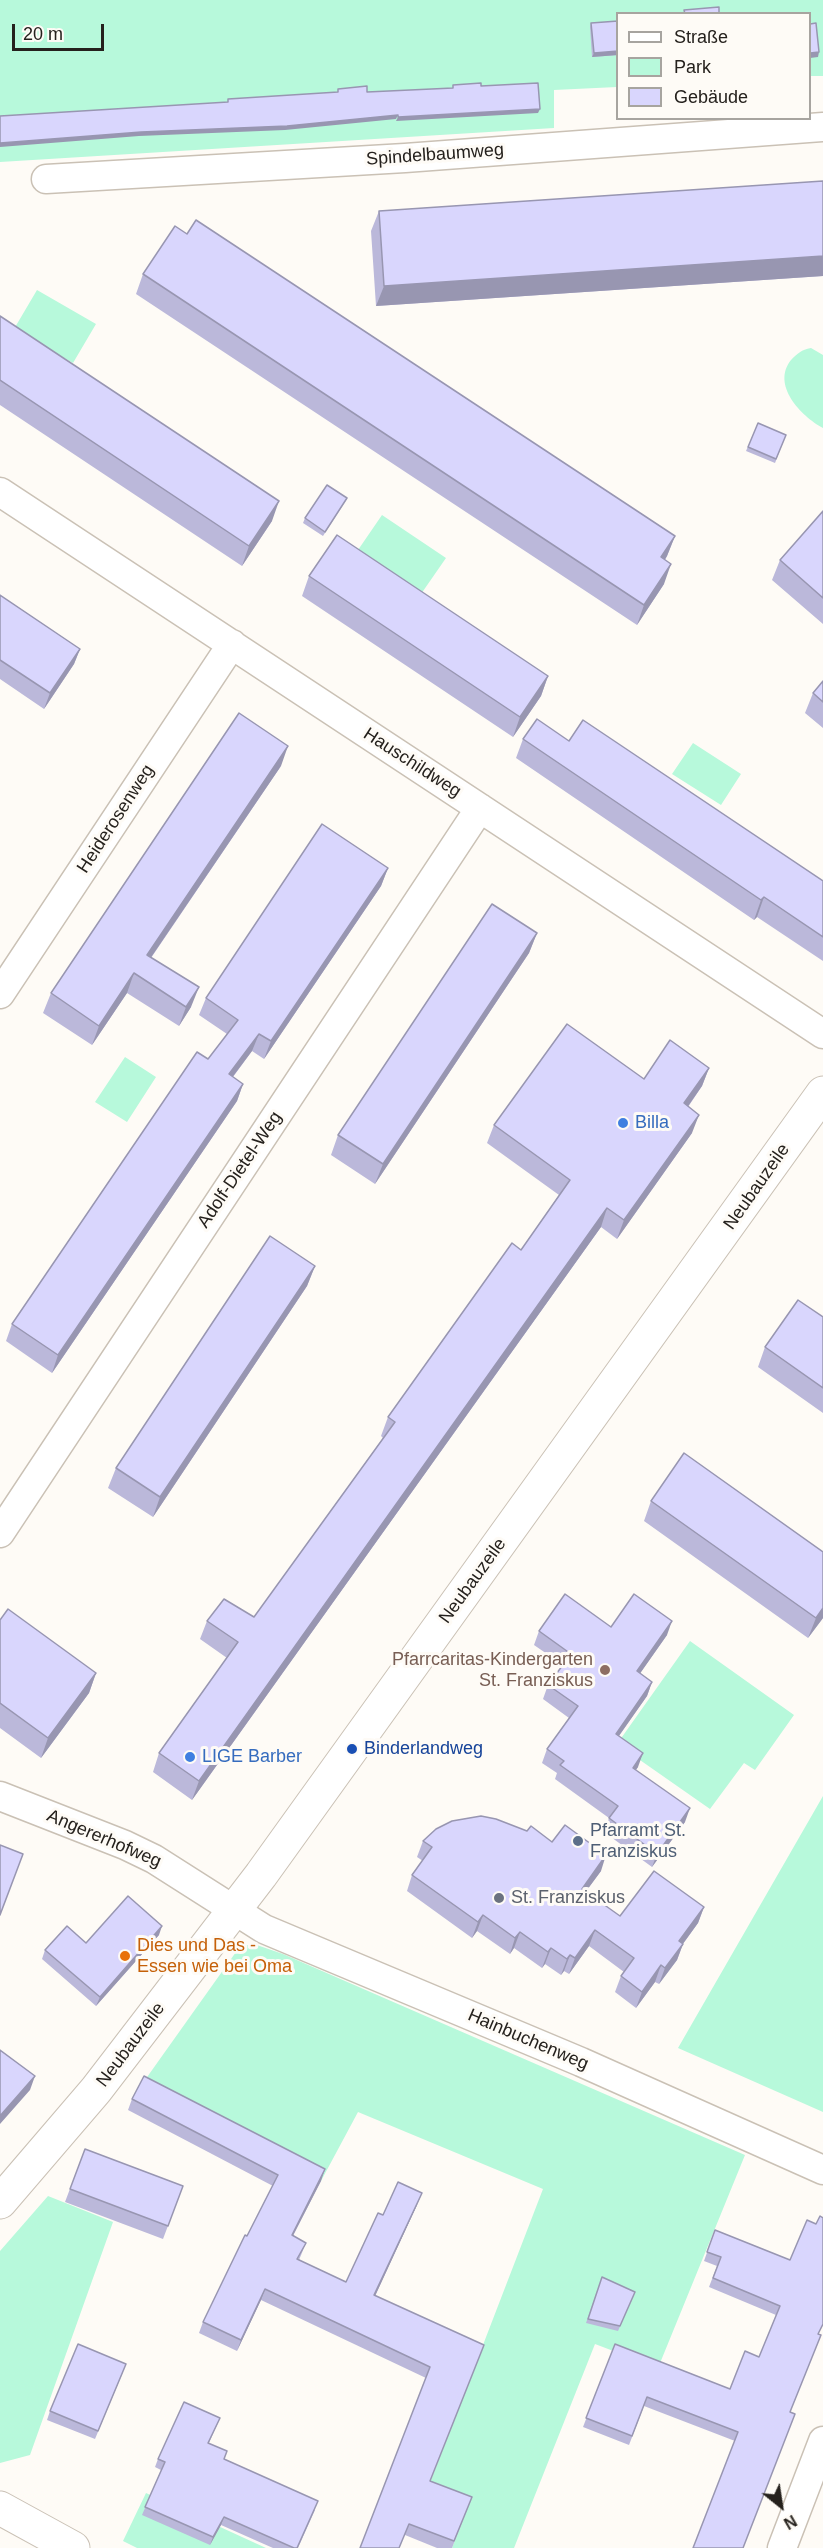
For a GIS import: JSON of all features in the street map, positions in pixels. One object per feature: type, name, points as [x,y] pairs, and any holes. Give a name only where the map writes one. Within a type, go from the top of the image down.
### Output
[{"type":"street","name":"Spindelbaumweg","points":[[46,179],[414,157],[823,127]]},
{"type":"street","name":"Hauschildweg","points":[[0,492],[823,1034]]},
{"type":"street","name":"Heiderosenweg","points":[[0,993],[231,644]]},
{"type":"street","name":"Adolf-Dietel-Weg","points":[[0,1533],[480,808]]},
{"type":"street","name":"Neubauzeile","points":[[0,2202],[96,2090],[234,1910],[560,1462],[823,1093]]},
{"type":"street","name":"Angererhofweg","points":[[0,1796],[141,1852],[234,1910]]},
{"type":"street","name":"Hainbuchenweg","points":[[234,1910],[264,1929],[570,2057],[823,2170]]},
{"type":"street","points":[[782,2548],[823,2441]]},
{"type":"street","points":[[0,2508],[59,2545]]},
{"type":"green space","points":[[0,0],[823,0],[823,76],[811,76],[811,12],[616,12],[616,87],[554,90],[554,128],[0,162]]},
{"type":"green space","points":[[37,290],[96,324],[73,363],[14,329]]},
{"type":"green space","points":[[811,348],[823,355],[823,428],[798,408],[791,399],[784,379],[791,360],[800,352]]},
{"type":"green space","points":[[382,515],[446,558],[421,594],[358,550]]},
{"type":"green space","points":[[693,743],[741,774],[721,805],[672,774]]},
{"type":"green space","points":[[125,1057],[156,1077],[127,1122],[95,1102]]},
{"type":"green space","points":[[690,1641],[794,1715],[755,1770],[744,1763],[710,1809],[617,1744]]},
{"type":"green space","points":[[823,1796],[823,2112],[678,2048]]},
{"type":"green space","points":[[251,1943],[283,1954],[745,2155],[658,2368],[595,2344],[514,2548],[452,2548],[467,2509],[426,2493],[543,2189],[358,2112],[321,2181],[140,2087],[236,1952]]},
{"type":"green space","points":[[48,2196],[113,2222],[30,2455],[0,2463],[0,2251]]},
{"type":"green space","points":[[146,2493],[266,2548],[137,2548],[123,2541]]},
{"type":"building","points":[[719,7],[719,12],[684,12],[684,10]]},
{"type":"building","points":[[616,21],[616,51],[594,53],[591,23]]},
{"type":"building","points":[[816,23],[819,52],[811,53],[811,24]]},
{"type":"building","points":[[481,83],[481,86],[538,83],[540,109],[398,117],[398,115],[287,126],[141,132],[0,143],[0,116],[228,102],[228,99],[338,92],[338,89],[367,86],[367,92],[453,88],[453,85]]},
{"type":"building","points":[[823,181],[823,256],[384,286],[379,211]]},
{"type":"building","points":[[196,220],[675,536],[661,557],[671,564],[644,605],[143,274],[175,226],[187,234]]},
{"type":"building","points":[[0,316],[279,501],[249,546],[0,380]]},
{"type":"building","points":[[758,423],[786,435],[776,459],[748,447]]},
{"type":"building","points":[[327,485],[347,498],[325,532],[305,518]]},
{"type":"building","points":[[823,511],[823,598],[780,560]]},
{"type":"building","points":[[337,535],[548,676],[520,717],[309,576]]},
{"type":"building","points":[[0,595],[80,649],[50,693],[0,660]]},
{"type":"building","points":[[823,681],[823,702],[813,693]]},
{"type":"building","points":[[239,713],[288,746],[147,955],[199,987],[186,1007],[134,973],[99,1026],[51,993]]},
{"type":"building","points":[[537,719],[569,741],[583,720],[823,881],[823,937],[764,897],[761,900],[523,739]]},
{"type":"building","points":[[322,824],[388,868],[271,1041],[259,1034],[229,1074],[243,1084],[58,1355],[12,1324],[197,1052],[208,1059],[238,1020],[206,998]]},
{"type":"building","points":[[492,904],[537,933],[383,1164],[338,1135]]},
{"type":"building","points":[[567,1024],[644,1079],[670,1040],[709,1068],[684,1103],[699,1115],[624,1220],[607,1208],[199,1781],[159,1753],[238,1642],[207,1621],[224,1599],[254,1617],[395,1422],[388,1417],[512,1243],[521,1250],[570,1180],[494,1125]]},
{"type":"building","points":[[270,1236],[315,1266],[160,1497],[116,1468]]},
{"type":"building","points":[[798,1300],[823,1317],[823,1388],[765,1347]]},
{"type":"building","points":[[684,1453],[823,1552],[823,1608],[816,1618],[651,1501]]},
{"type":"building","points":[[565,1594],[611,1627],[634,1594],[672,1621],[637,1671],[652,1682],[616,1734],[643,1753],[633,1768],[690,1808],[657,1854],[609,1818],[618,1806],[560,1765],[564,1761],[547,1749],[578,1706],[548,1685],[571,1654],[539,1631]]},
{"type":"building","points":[[8,1609],[96,1673],[48,1738],[0,1703],[0,1620]]},
{"type":"building","points":[[481,1816],[527,1831],[531,1826],[552,1842],[565,1825],[606,1855],[582,1889],[620,1916],[654,1871],[704,1907],[679,1941],[683,1944],[665,1968],[661,1965],[642,1992],[621,1976],[634,1958],[595,1930],[575,1958],[570,1955],[567,1959],[551,1948],[548,1952],[520,1932],[515,1938],[483,1915],[478,1922],[412,1875],[432,1847],[423,1841],[436,1829],[452,1821]]},
{"type":"building","points":[[0,1845],[23,1854],[0,1915]]},
{"type":"building","points":[[128,1896],[162,1926],[100,1997],[45,1950],[67,1926],[86,1943]]},
{"type":"building","points":[[0,2050],[35,2076],[0,2116]]},
{"type":"building","points":[[144,2076],[325,2169],[292,2235],[306,2243],[297,2259],[346,2282],[378,2213],[383,2215],[398,2182],[422,2193],[374,2295],[484,2345],[430,2481],[472,2497],[454,2541],[409,2524],[399,2548],[360,2548],[430,2367],[265,2289],[241,2340],[203,2322],[245,2235],[247,2236],[278,2175],[132,2099]]},
{"type":"building","points":[[85,2149],[183,2186],[168,2226],[70,2189]]},
{"type":"building","points":[[820,2216],[823,2218],[823,2324],[818,2334],[821,2335],[790,2412],[795,2414],[743,2548],[693,2548],[738,2432],[647,2397],[632,2436],[586,2418],[615,2344],[730,2389],[745,2351],[759,2357],[780,2306],[713,2278],[721,2257],[707,2252],[715,2230],[790,2260],[807,2220],[816,2224]]},
{"type":"building","points":[[602,2277],[635,2292],[620,2326],[588,2319]]},
{"type":"building","points":[[78,2344],[126,2364],[98,2431],[50,2411]]},
{"type":"building","points":[[184,2402],[220,2418],[208,2443],[227,2451],[224,2459],[318,2501],[297,2548],[224,2517],[213,2537],[145,2507],[165,2462],[158,2459]]},
{"type":"place","name":"Billa","points":[[623,1123]]},
{"type":"place","name":"Pfarrcaritas-Kindergarten St. Franziskus","points":[[605,1670]]},
{"type":"place","name":"Binderlandweg","points":[[352,1749]]},
{"type":"place","name":"LIGE Barber","points":[[190,1757]]},
{"type":"place","name":"Pfarramt St. Franziskus","points":[[578,1841]]},
{"type":"place","name":"St. Franziskus","points":[[499,1898]]},
{"type":"place","name":"Dies und Das - Essen wie bei Oma","points":[[125,1956]]}]
